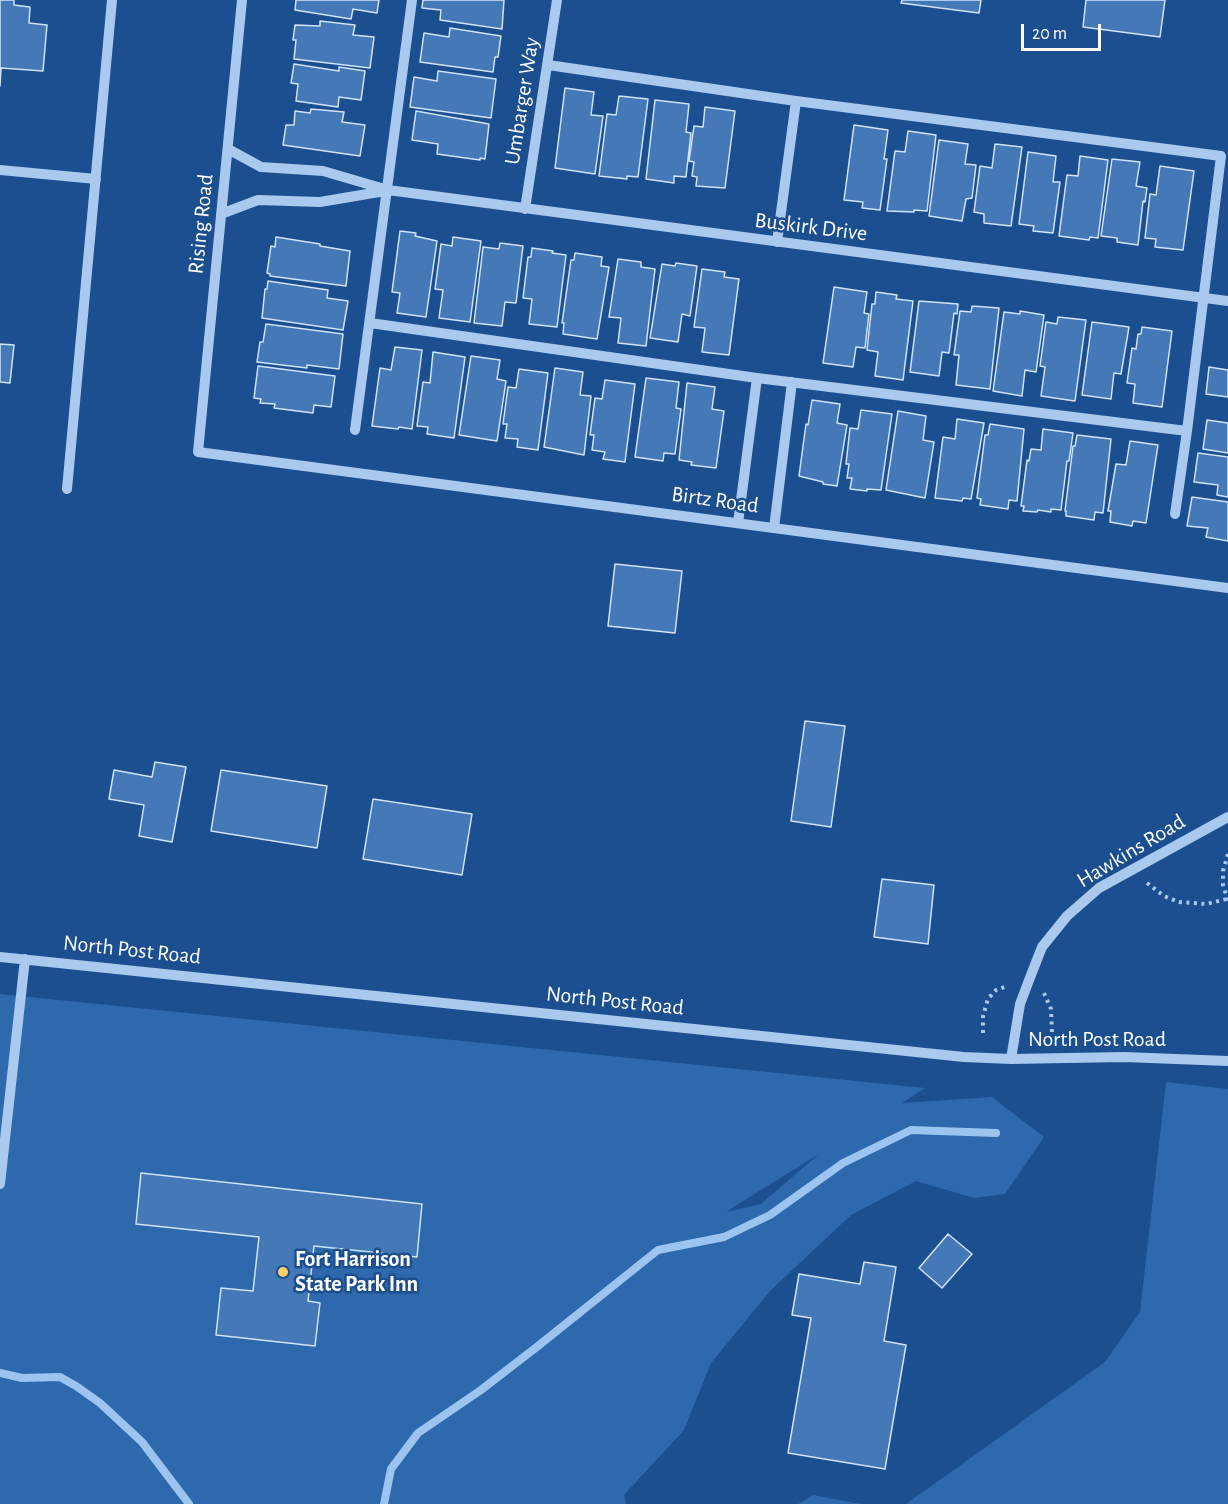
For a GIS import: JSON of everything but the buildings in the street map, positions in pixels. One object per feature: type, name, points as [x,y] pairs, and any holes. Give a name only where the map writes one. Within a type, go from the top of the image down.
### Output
[{"type":"street","points":[[67,489],[112,0]]},
{"type":"street","name":"Rising Road","points":[[198,452],[242,0]]},
{"type":"street","points":[[356,430],[412,0]]},
{"type":"street","name":"Umbarger Way","points":[[525,209],[556,0]]},
{"type":"street","points":[[548,65],[796,101],[1221,156],[1175,514]]},
{"type":"street","points":[[777,242],[796,101]]},
{"type":"street","name":"Buskirk Drive","points":[[228,148],[261,167],[323,171],[388,190],[1228,301]]},
{"type":"street","points":[[0,170],[96,179]]},
{"type":"street","name":"Buskirk Drive","points":[[221,214],[258,200],[320,202],[388,190]]},
{"type":"street","points":[[370,323],[757,378],[1187,431]]},
{"type":"street","points":[[738,523],[757,378]]},
{"type":"street","points":[[774,528],[792,382]]},
{"type":"street","name":"Birtz Road","points":[[198,452],[1228,588]]},
{"type":"street","name":"Hawkins Road","points":[[1011,1059],[1020,1004],[1031,975],[1042,947],[1067,916],[1099,888],[1228,817]]},
{"type":"street","name":"North Post Road","points":[[0,957],[903,1052],[1011,1059],[1124,1057],[1228,1061]]},
{"type":"street","points":[[0,1184],[26,959]]},
{"type":"path","points":[[1149,885],[1164,896],[1179,902],[1206,904],[1227,900],[1223,885],[1223,871],[1228,854]]},
{"type":"path","points":[[983,1033],[982,1016],[988,999],[996,990],[1011,984]]},
{"type":"path","points":[[1040,990],[1045,994],[1051,1009],[1052,1032]]},
{"type":"shaded area","points":[[0,994],[925,1088],[902,1103],[992,1097],[1044,1137],[1005,1194],[974,1198],[916,1181],[851,1215],[771,1290],[711,1363],[684,1430],[624,1495],[626,1504],[0,1504]],"holes":[[[819,1154],[761,1204],[727,1212]]]},
{"type":"shaded area","points":[[1166,1082],[1228,1089],[1228,1504],[906,1504],[1105,1362],[1140,1312]]},
{"type":"shaded area","points":[[813,1495],[861,1504],[798,1504]]},
{"type":"waterway","points":[[384,1504],[391,1469],[418,1433],[481,1390],[658,1250],[724,1237],[770,1215],[843,1163],[911,1130],[996,1133]]},
{"type":"waterway","points":[[0,1373],[22,1378],[60,1377],[76,1386],[100,1403],[142,1442],[189,1504]]},
{"type":"place","name":"Fort Harrison State Park Inn","points":[[283,1272]]}]
